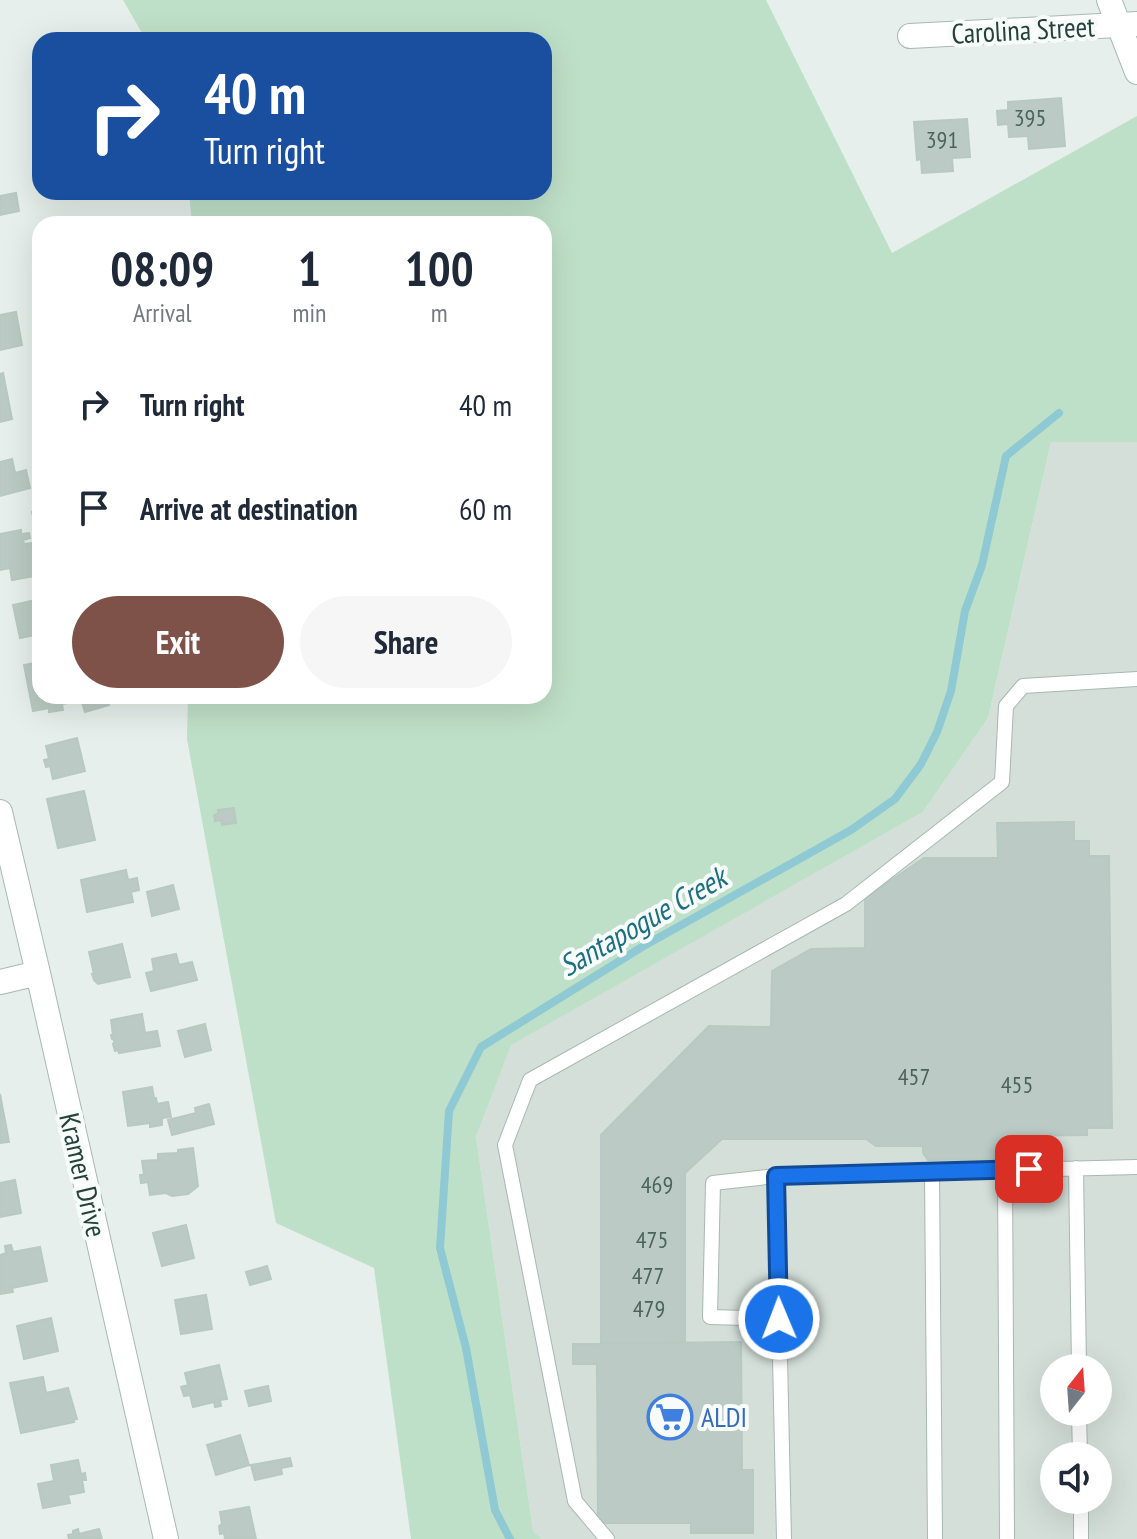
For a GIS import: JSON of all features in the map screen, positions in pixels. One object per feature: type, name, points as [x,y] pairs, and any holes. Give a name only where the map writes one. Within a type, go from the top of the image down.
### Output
[{"type":"street","points":[[1109,0],[1128,25],[1137,72]]},
{"type":"street","name":"Carolina Street","points":[[910,36],[1128,25]]},
{"type":"street","name":"Kramer Drive","points":[[0,812],[166,1539]]},
{"type":"street","points":[[0,982],[38,973]]},
{"type":"lane","points":[[607,1539],[575,1501],[505,1145],[530,1080],[846,904],[1002,782],[1006,706],[1023,686],[1137,679]]},
{"type":"lane","points":[[779,1319],[710,1317],[713,1183],[776,1176],[1137,1167]]},
{"type":"lane","points":[[1076,1168],[1079,1354]]},
{"type":"lane","points":[[1005,1170],[1007,1539]]},
{"type":"lane","points":[[932,1172],[935,1539]]},
{"type":"lane","points":[[776,1176],[784,1539]]},
{"type":"lane","points":[[1081,1514],[1081,1539]]},
{"type":"shaded area","points":[[1051,442],[1137,442],[1137,1539],[542,1539],[533,1531],[476,1137],[511,1044],[923,812],[988,718]]},
{"type":"green space","points":[[123,0],[766,0],[892,253],[1137,116],[1137,442],[1051,442],[988,718],[923,812],[511,1045],[476,1137],[533,1531],[542,1539],[411,1539],[374,1268],[276,1223],[187,739],[188,704],[552,704],[552,216],[191,216],[190,200],[552,200],[552,32],[141,32]]},
{"type":"building","points":[[1061,98],[1065,146],[1029,149],[1028,136],[1009,137],[1008,124],[998,125],[997,111],[1008,110],[1008,102]]},
{"type":"building","points":[[967,119],[970,157],[952,158],[953,171],[922,173],[921,159],[917,160],[914,122]]},
{"type":"building","points":[[16,193],[19,211],[0,215],[0,196]]},
{"type":"building","points":[[16,312],[22,345],[0,350],[0,315]]},
{"type":"building","points":[[3,373],[12,419],[0,422],[0,374]]},
{"type":"building","points":[[12,459],[15,473],[26,470],[30,488],[0,496],[0,462]]},
{"type":"building","points":[[21,530],[21,534],[29,533],[30,538],[23,540],[24,544],[31,543],[32,547],[32,576],[12,580],[10,568],[0,570],[0,534]]},
{"type":"building","points":[[32,601],[32,636],[20,638],[13,605]]},
{"type":"building","points":[[32,664],[32,704],[62,704],[63,710],[49,712],[49,708],[33,711],[24,665]]},
{"type":"building","points":[[82,704],[109,705],[85,712]]},
{"type":"building","points":[[77,738],[85,771],[53,779],[50,766],[46,767],[44,760],[49,759],[46,746]]},
{"type":"building","points":[[84,791],[95,840],[58,848],[47,799]]},
{"type":"building","points":[[234,808],[236,823],[222,825],[221,820],[215,821],[214,815],[218,814],[218,810]]},
{"type":"building","points":[[1074,822],[1074,841],[1089,841],[1089,856],[1109,856],[1112,1128],[1087,1128],[1087,1135],[1018,1136],[1018,1152],[1012,1159],[928,1160],[923,1146],[876,1146],[866,1139],[722,1139],[685,1173],[685,1343],[601,1343],[601,1135],[709,1026],[771,1027],[772,971],[811,949],[865,948],[865,898],[924,858],[998,858],[997,823]]},
{"type":"building","points":[[126,870],[128,880],[137,878],[139,890],[131,892],[133,902],[87,912],[81,880]]},
{"type":"building","points":[[173,885],[179,909],[152,916],[147,892]]},
{"type":"building","points":[[122,944],[130,977],[98,984],[92,974],[89,952]]},
{"type":"building","points":[[176,954],[179,965],[192,962],[197,980],[151,991],[146,973],[154,971],[152,959]]},
{"type":"building","points":[[142,1014],[145,1033],[157,1031],[160,1046],[119,1053],[115,1051],[111,1020]]},
{"type":"building","points":[[205,1024],[211,1050],[185,1057],[178,1031]]},
{"type":"building","points":[[152,1087],[157,1104],[168,1102],[171,1117],[162,1118],[162,1125],[128,1126],[123,1092]]},
{"type":"building","points":[[0,1094],[9,1142],[0,1143]]},
{"type":"building","points":[[209,1104],[214,1124],[172,1135],[168,1120],[196,1113],[195,1108]]},
{"type":"building","points":[[193,1148],[198,1186],[188,1194],[150,1195],[148,1182],[141,1183],[140,1175],[144,1175],[142,1161],[158,1160],[158,1154]]},
{"type":"building","points":[[15,1180],[21,1213],[0,1217],[0,1183]]},
{"type":"building","points":[[186,1225],[194,1258],[162,1266],[153,1233]]},
{"type":"building","points":[[11,1245],[13,1252],[40,1247],[47,1281],[12,1288],[13,1292],[0,1294],[0,1255],[6,1253],[5,1246]]},
{"type":"building","points":[[267,1266],[271,1279],[250,1285],[246,1272]]},
{"type":"building","points":[[206,1295],[212,1329],[181,1334],[175,1300]]},
{"type":"building","points":[[51,1318],[58,1351],[24,1359],[17,1326]]},
{"type":"building","name":"ALDI","points":[[741,1342],[742,1470],[753,1470],[753,1533],[691,1533],[691,1523],[598,1523],[597,1364],[573,1364],[573,1344]]},
{"type":"building","points":[[219,1365],[227,1399],[220,1400],[221,1406],[215,1407],[214,1402],[193,1407],[190,1395],[184,1396],[181,1387],[188,1385],[185,1373]]},
{"type":"building","points":[[43,1377],[46,1393],[68,1388],[77,1419],[21,1433],[10,1383]]},
{"type":"building","points":[[268,1386],[271,1401],[249,1406],[245,1391]]},
{"type":"building","points":[[240,1435],[249,1465],[216,1475],[207,1445]]},
{"type":"building","points":[[290,1458],[292,1466],[281,1468],[282,1474],[255,1480],[251,1465]]},
{"type":"building","points":[[78,1460],[81,1474],[85,1473],[86,1480],[82,1480],[84,1492],[68,1495],[70,1503],[43,1508],[38,1484],[54,1481],[51,1465]]},
{"type":"building","points":[[249,1507],[256,1539],[225,1539],[224,1533],[220,1534],[220,1512]]},
{"type":"building","points":[[78,1529],[79,1534],[99,1529],[102,1539],[69,1539],[68,1535]]},
{"type":"waterway","name":"Santapogue Creek","points":[[510,1539],[495,1510],[466,1348],[440,1248],[449,1111],[481,1047],[642,947],[851,830],[895,799],[921,764],[937,732],[951,691],[965,611],[982,565],[1006,456],[1059,413]]},
{"type":"place","name":"ALDI","points":[[670,1417]]},
{"type":"route","points":[[779,1319],[776,1176],[1029,1169]]}]
